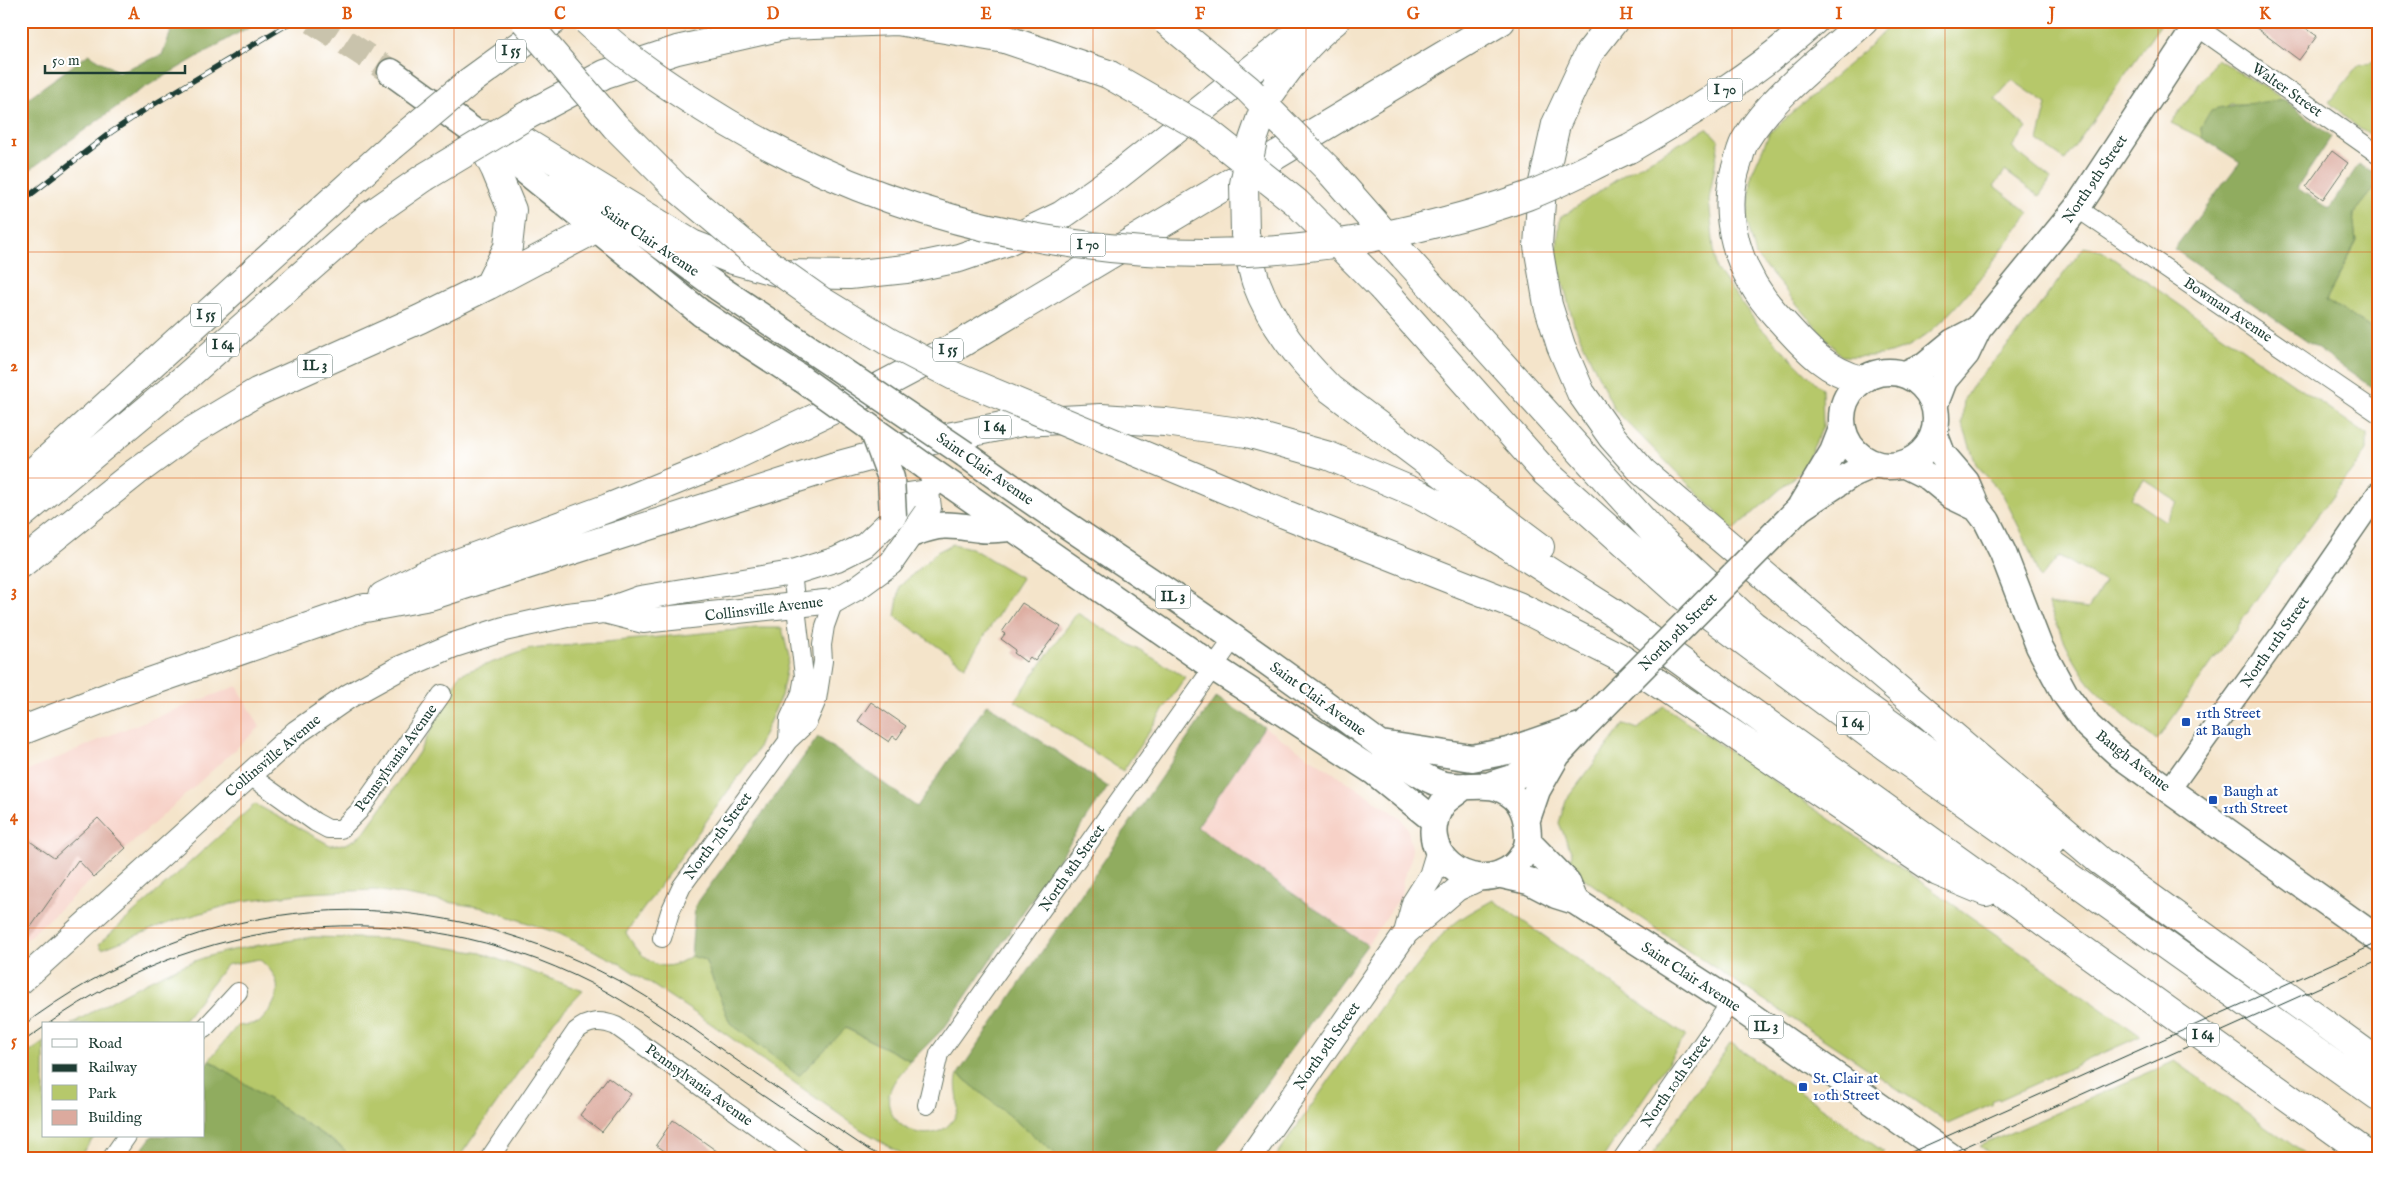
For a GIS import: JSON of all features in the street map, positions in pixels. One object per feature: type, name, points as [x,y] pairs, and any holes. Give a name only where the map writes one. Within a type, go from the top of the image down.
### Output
[{"type":"highway","points":[[525,21],[615,126],[676,187],[758,256],[820,300],[889,342],[954,376],[1282,513],[1518,606],[1619,657],[1938,872],[2032,912]]},
{"type":"highway","name":"I 55","points":[[21,484],[391,147],[469,82],[553,21]]},
{"type":"highway","name":"I 70","points":[[587,21],[600,34],[684,97],[768,147],[846,183],[932,213],[1035,239],[1131,251],[1231,254],[1344,243],[1441,222],[1529,195],[1629,149],[1700,108],[1754,70],[1814,21]]},
{"type":"highway","name":"I 64","points":[[21,515],[185,378],[369,216],[425,177],[526,116],[605,74],[677,50],[787,25],[897,21],[1005,38],[1108,74],[1212,135],[1296,202],[1382,288],[1545,472],[1681,594],[1885,746],[2378,1096]]},
{"type":"highway","points":[[1166,21],[1248,89],[1327,168],[1658,537],[1753,624],[2346,1056],[2378,1084]]},
{"type":"highway","points":[[477,134],[500,135],[525,142],[692,244],[733,260],[786,274],[849,275],[906,269],[959,258],[1006,242],[1062,215],[1116,177],[1313,21]]},
{"type":"highway","points":[[1335,21],[1320,32],[1294,60],[1268,97],[1253,140],[1244,184],[1245,234],[1256,282],[1273,320],[1300,359],[1330,389],[1575,573],[1611,611]]},
{"type":"highway","name":"I 55","points":[[21,731],[118,693],[360,609],[422,576],[608,508],[728,458],[864,396],[960,344],[1501,21]]},
{"type":"highway","points":[[1614,21],[1589,53],[1556,124],[1542,186],[1538,246],[1548,305],[1561,346],[1581,392],[1612,437],[1643,472],[2100,861],[2378,1062]]},
{"type":"highway","points":[[1862,380],[1838,373],[1820,360],[1761,298],[1739,257],[1730,222],[1732,176],[1745,140],[1768,110],[1864,21]]},
{"type":"highway","name":"IL 3","points":[[21,564],[136,472],[192,431],[257,392],[420,319],[489,285],[508,247],[512,210],[495,169],[477,134]]},
{"type":"highway","points":[[489,285],[595,229],[631,224]]},
{"type":"highway","name":"I 64","points":[[360,609],[430,596],[832,467],[928,441],[1022,422],[1101,418],[1165,422],[1247,433],[1329,456],[1421,495],[1484,531],[1611,611],[2374,1159]]},
{"type":"main road","name":"North 9th Street","points":[[1934,406],[1944,380],[1966,354],[1978,328],[2077,208],[2198,24]]},
{"type":"main road","name":"Saint Clair Avenue","points":[[391,72],[502,152],[701,313],[802,379],[932,474],[1213,667],[1373,771],[1435,821]]},
{"type":"main road","name":"Saint Clair Avenue","points":[[502,152],[631,224],[719,288],[965,454],[1016,492],[1234,638],[1380,744],[1409,768],[1441,784],[1464,786]]},
{"type":"main road","name":"North 9th Street","points":[[1905,374],[1925,365],[1953,342],[1978,328]]},
{"type":"main road","points":[[1882,372],[1905,374],[1923,386],[1934,406],[1936,417],[1934,433],[1922,452],[1903,464],[1886,466],[1875,464],[1865,460],[1852,449],[1842,429],[1841,418],[1844,402],[1853,387],[1862,380],[1882,372]]},
{"type":"main road","points":[[921,426],[932,474],[980,479],[1016,492]]},
{"type":"main road","name":"North 9th Street","points":[[1800,509],[1833,452],[1842,429]]},
{"type":"main road","points":[[872,430],[891,478],[893,516]]},
{"type":"main road","name":"Baugh Avenue","points":[[1934,433],[1942,454],[1966,482],[1977,508],[1987,521],[2003,553],[2039,646],[2066,694],[2088,726],[2121,756],[2378,939]]},
{"type":"main road","name":"North 9th Street","points":[[1527,831],[1537,790],[1557,755],[1586,724],[1800,509],[1837,486],[1852,474],[1875,464]]},
{"type":"main road","points":[[1903,464],[1929,477],[1952,496],[1977,508]]},
{"type":"main road","name":"Collinsville Avenue","points":[[21,982],[297,732],[349,696],[396,670],[454,645],[504,629],[567,615],[604,611],[640,598],[792,573],[837,559],[865,544],[893,516],[908,495],[932,474]]},
{"type":"main road","name":"Collinsville Avenue","points":[[604,611],[643,621],[834,601],[857,588],[891,563],[914,533],[929,508],[932,474]]},
{"type":"main road","points":[[914,533],[932,526],[950,524],[982,530],[1012,528]]},
{"type":"main road","points":[[1380,744],[1472,758],[1508,751],[1586,724]]},
{"type":"main road","name":"North 9th Street","points":[[1493,784],[1512,778],[1557,755]]},
{"type":"main road","points":[[1527,831],[1519,862],[1490,877],[1455,871],[1438,853],[1434,836],[1435,821],[1444,802],[1464,786],[1493,784],[1516,798],[1527,831],[1567,882],[1575,901]]},
{"type":"main road","name":"North 9th Street","points":[[1406,933],[1414,903],[1431,876],[1438,853]]},
{"type":"main road","name":"Saint Clair Avenue","points":[[1490,877],[1529,881],[1556,895],[1575,901],[1731,1002],[1954,1159]]},
{"type":"main road","name":"North 9th Street","points":[[1249,1159],[1406,933],[1457,889],[1490,877]]},
{"type":"street","name":"Walter Street","points":[[2198,24],[2378,154]]},
{"type":"street","name":"Bowman Avenue","points":[[2077,208],[2378,413]]},
{"type":"street","name":"North 11th Street","points":[[2169,790],[2279,637],[2378,493]]},
{"type":"street","points":[[788,741],[789,719],[801,694],[804,676],[792,573]]},
{"type":"street","name":"North 7th Street","points":[[662,938],[670,912],[682,886],[788,741],[807,723],[817,700],[823,662],[822,645],[825,626],[834,601]]},
{"type":"street","name":"North 8th Street","points":[[927,1105],[939,1054],[1234,638]]},
{"type":"street","name":"Pennsylvania Avenue","points":[[249,774],[315,822],[328,829],[341,829],[359,811],[442,694]]},
{"type":"street","points":[[205,1028],[238,992]]},
{"type":"street","name":"North 10th Street","points":[[1622,1159],[1731,1002]]},
{"type":"street","name":"Pennsylvania Avenue","points":[[489,1159],[576,1031],[584,1024],[604,1021],[616,1026],[802,1159]]},
{"type":"street","points":[[111,1159],[126,1138]]},
{"type":"shaded area","points":[[237,686],[260,727],[21,944],[21,774],[120,731]]},
{"type":"shaded area","points":[[1264,727],[1400,817],[1407,827],[1412,848],[1410,864],[1403,879],[1401,896],[1367,945],[1197,827]]},
{"type":"green space","points":[[175,21],[259,21],[137,92],[21,176],[21,103],[89,54],[118,72],[162,55]]},
{"type":"green space","points":[[1894,21],[2163,21],[2065,160],[2038,141],[2047,104],[2012,80],[1995,99],[2027,128],[2012,148],[2051,179],[2039,196],[2005,171],[1994,186],[2029,213],[1974,286],[1941,322],[1925,336],[1901,350],[1867,356],[1841,356],[1756,256],[1747,221],[1752,173],[1770,132],[1864,51]]},
{"type":"green space","points":[[2217,59],[2284,99],[2259,104],[2230,104],[2201,127],[2202,138],[2171,123]]},
{"type":"green space","points":[[2378,60],[2378,141],[2356,126],[2329,102],[2359,65]]},
{"type":"green space","points":[[2284,99],[2331,137],[2297,188],[2329,209],[2359,164],[2378,176],[2378,184],[2353,215],[2356,242],[2326,300],[2372,329],[2378,320],[2378,391],[2174,249],[2240,162],[2202,138],[2201,127],[2211,110]]},
{"type":"green space","points":[[1707,128],[1719,141],[1709,200],[1716,269],[1760,327],[1822,389],[1823,427],[1803,469],[1734,530],[1614,409],[1574,324],[1556,256],[1560,218],[1625,174]]},
{"type":"green space","points":[[2378,184],[2378,320],[2372,329],[2326,300],[2356,243],[2353,215]]},
{"type":"green space","points":[[2084,247],[2102,251],[2367,435],[2367,451],[2297,543],[2157,740],[2116,709],[2087,680],[2068,648],[2048,604],[2088,609],[2105,582],[2059,556],[2040,579],[2024,537],[2003,495],[1976,464],[1962,423],[1964,399],[1980,376],[2014,339]],"holes":[[[2144,479],[2177,502],[2165,521],[2131,498]]]},
{"type":"green space","points":[[953,544],[971,548],[1022,578],[965,666],[895,616],[900,586],[937,552]]},
{"type":"green space","points":[[1077,613],[1185,677],[1123,771],[1015,701]]},
{"type":"green space","points":[[757,628],[782,628],[789,657],[781,696],[756,752],[626,933],[632,943],[646,958],[661,966],[680,962],[691,956],[705,960],[730,1023],[799,1076],[845,1028],[911,1061],[892,1086],[889,1099],[891,1111],[897,1121],[907,1129],[919,1133],[931,1133],[942,1130],[952,1121],[958,1110],[956,1086],[958,1074],[1062,1159],[911,1159],[860,1129],[710,1023],[619,963],[560,934],[484,908],[375,890],[306,893],[242,901],[171,922],[102,949],[99,944],[255,804],[330,845],[346,844],[356,839],[364,832],[419,752],[460,674],[530,649]]},
{"type":"green space","points":[[1216,697],[1264,727],[1197,827],[1367,945],[1211,1159],[1062,1159],[958,1074]]},
{"type":"green space","points":[[987,704],[1108,787],[945,1027],[911,1061],[846,1028],[799,1076],[730,1023],[705,960],[691,956],[695,906],[818,737],[917,807]]},
{"type":"green space","points":[[1664,706],[1901,868],[2141,1036],[1999,1100],[1998,1098],[1992,1101],[1993,1104],[1948,1124],[1615,900],[1568,867],[1572,854],[1559,823],[1566,800],[1624,724],[1638,729]]},
{"type":"green space","points":[[1493,900],[1686,1036],[1602,1159],[1274,1159],[1394,988],[1415,969],[1447,930]]},
{"type":"green space","points":[[312,937],[396,939],[481,953],[583,991],[554,1021],[458,1159],[351,1159],[343,1148],[209,1060],[237,1026],[259,1023],[276,998],[277,983],[268,967],[259,959],[226,965],[183,1022],[75,1022],[165,973],[204,958],[246,947]]},
{"type":"green space","points":[[42,1043],[42,1138],[94,1138],[78,1159],[21,1159],[21,1058]]},
{"type":"green space","points":[[1730,1044],[1884,1152],[1869,1159],[1649,1159]]},
{"type":"green space","points":[[209,1060],[343,1148],[351,1159],[135,1159],[151,1138],[205,1138],[205,1066]]},
{"type":"green space","points":[[2175,1061],[2312,1159],[1997,1159],[1980,1146]]},
{"type":"building","points":[[2247,21],[2296,21],[2317,36],[2299,60]]},
{"type":"building","points":[[2332,151],[2348,163],[2323,199],[2306,187]]},
{"type":"building","points":[[1022,603],[1061,627],[1035,661],[1030,657],[1026,662],[1014,653],[1016,650],[1001,639],[1005,634],[1002,632]]},
{"type":"building","points":[[871,702],[906,726],[897,739],[893,736],[889,742],[858,721]]},
{"type":"building","points":[[98,818],[126,848],[94,877],[78,860],[21,941],[21,835],[54,858]]},
{"type":"building","points":[[608,1077],[631,1094],[602,1132],[580,1115]]},
{"type":"building","points":[[673,1120],[728,1159],[676,1159],[656,1145]]},
{"type":"tunnel","points":[[313,21],[391,72]]},
{"type":"tram line","points":[[21,1027],[91,981],[163,946],[237,923],[313,912],[389,912],[466,923],[543,946],[634,989],[800,1104],[869,1150],[887,1159]]},
{"type":"tram line","points":[[51,1022],[112,985],[180,955],[251,936],[323,927],[395,928],[467,939],[538,960],[607,992],[662,1026],[856,1159]]},
{"type":"tram line","points":[[1896,1159],[2378,943]]},
{"type":"tram line","points":[[1938,1159],[2378,961]]},
{"type":"tram line","points":[[21,1043],[42,1028]]},
{"type":"railway","points":[[21,202],[110,133],[146,109],[293,21]]},
{"type":"place","name":"11th Street at Baugh","points":[[2186,722]]},
{"type":"place","name":"Baugh at 11th Street","points":[[2213,800]]},
{"type":"place","name":"St. Clair at 10th Street","points":[[1803,1087]]}]
